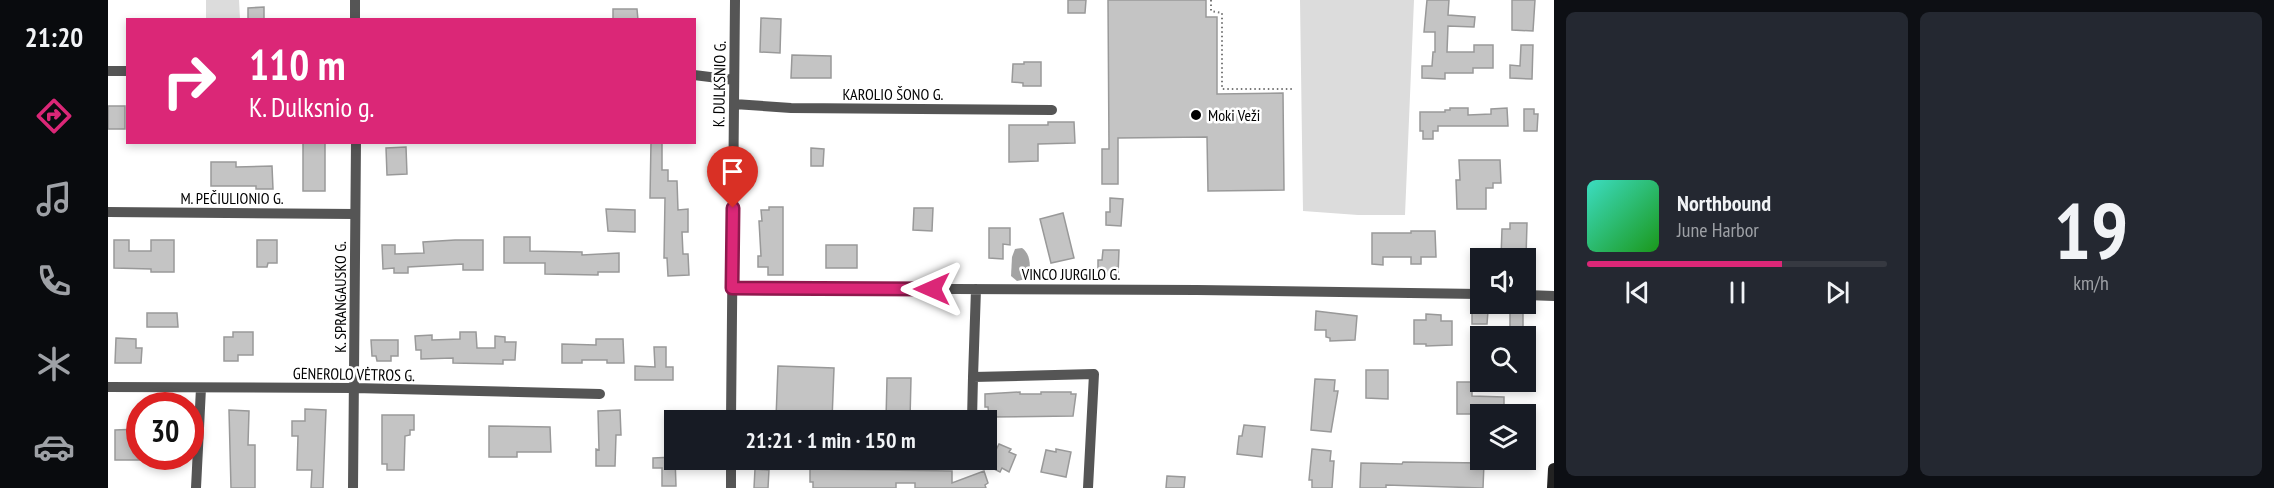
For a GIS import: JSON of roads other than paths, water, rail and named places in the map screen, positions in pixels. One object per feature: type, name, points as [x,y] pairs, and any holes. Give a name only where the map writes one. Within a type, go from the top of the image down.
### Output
[{"type":"main road","points":[[1553,488],[1554,469]]},
{"type":"street","points":[[355,0],[355,18]]},
{"type":"street","name":"K. DULKSNIO G.","points":[[731,410],[735,0]]},
{"type":"street","points":[[108,71],[126,71]]},
{"type":"street","points":[[696,75],[734,80]]},
{"type":"street","name":"KAROLIO ŠONO G.","points":[[734,104],[791,108],[1052,110]]},
{"type":"street","name":"K. SPRANGAUSKO G.","points":[[353,488],[356,144]]},
{"type":"street","name":"M. PEČIULIONIO G.","points":[[108,212],[355,214]]},
{"type":"street","name":"VINCO JURGILO G.","points":[[732,288],[1470,294]]},
{"type":"street","points":[[972,410],[976,289]]},
{"type":"street","points":[[1536,295],[1554,296]]},
{"type":"street","points":[[973,376],[1094,374],[1088,488]]},
{"type":"street","name":"GENEROLO VĖTROS G.","points":[[108,387],[354,388],[600,394]]},
{"type":"street","points":[[196,488],[201,388]]},
{"type":"street","points":[[731,470],[731,488]]},
{"type":"place","name":"Moki Veži","points":[[1196,115]]}]
